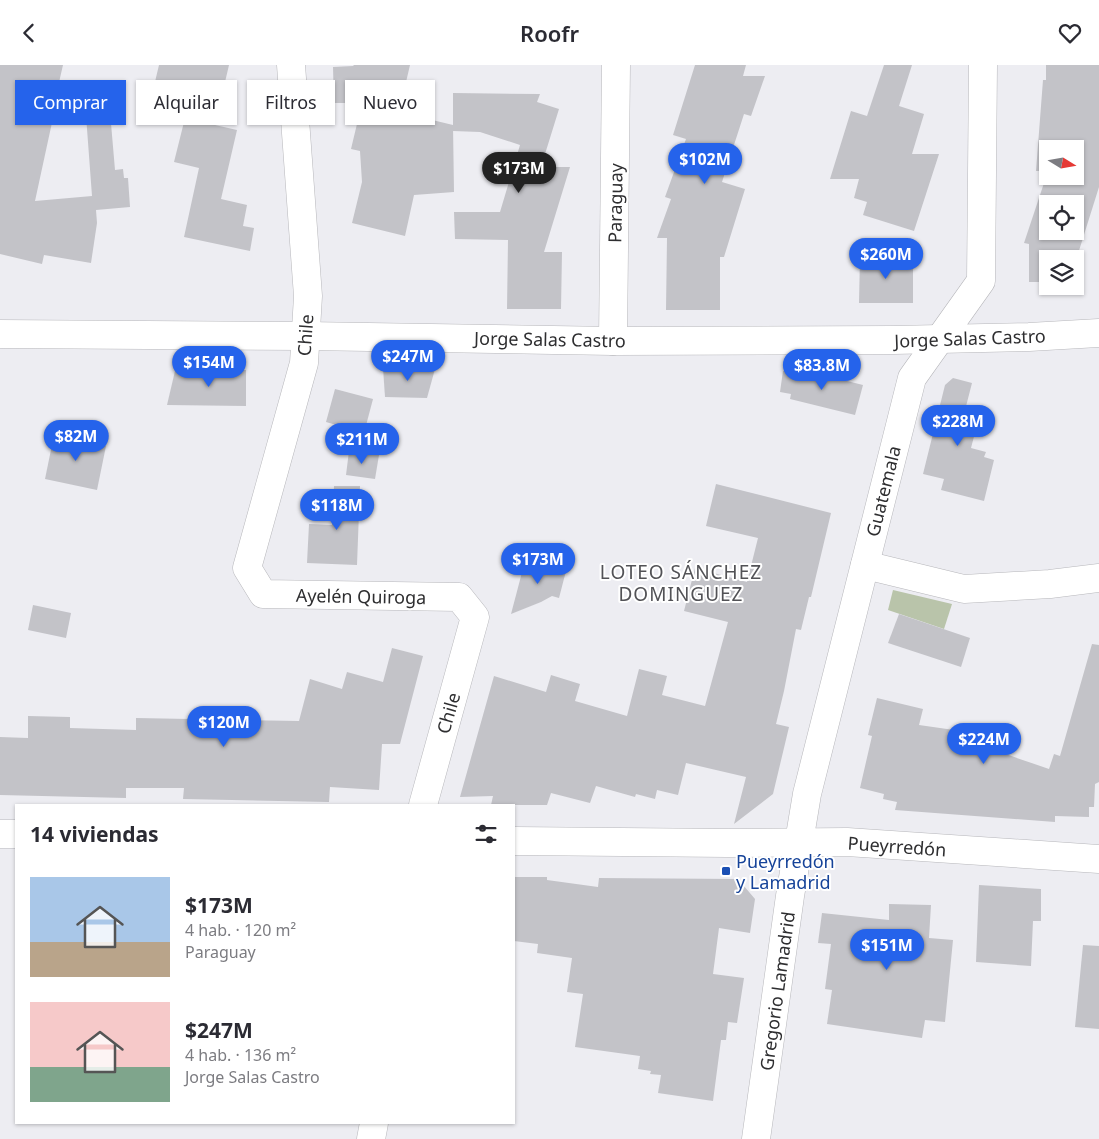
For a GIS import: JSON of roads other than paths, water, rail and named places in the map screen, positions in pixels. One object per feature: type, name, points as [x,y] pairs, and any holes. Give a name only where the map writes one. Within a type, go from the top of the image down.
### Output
[{"type":"street","name":"Chile","points":[[263,594],[247,568],[304,363],[306,335],[308,296],[291,65]]},
{"type":"street","name":"Paraguay","points":[[613,341],[616,65]]},
{"type":"street","name":"Guatemala","points":[[799,842],[808,794],[912,377],[981,281],[983,65]]},
{"type":"street","name":"Jorge Salas Castro","points":[[0,333],[306,335],[613,341],[939,339],[1099,333]]},
{"type":"street","points":[[865,565],[964,589],[1098,579]]},
{"type":"street","name":"Ayelén Quiroga","points":[[263,594],[459,597]]},
{"type":"street","name":"Chile","points":[[423,804],[475,617],[459,597]]},
{"type":"street","points":[[0,834],[15,834]]},
{"type":"street","name":"Pueyrredón","points":[[515,841],[847,842],[1099,859]]},
{"type":"street","name":"Gregorio Lamadrid","points":[[756,1139],[799,842]]},
{"type":"street","points":[[371,1139],[374,1124]]},
{"type":"place","name":"Pueyrredón y Lamadrid","points":[[726,871]]},
{"type":"district","name":"LOTEO SÁNCHEZ DOMINGUEZ","points":[[681,583]]}]
